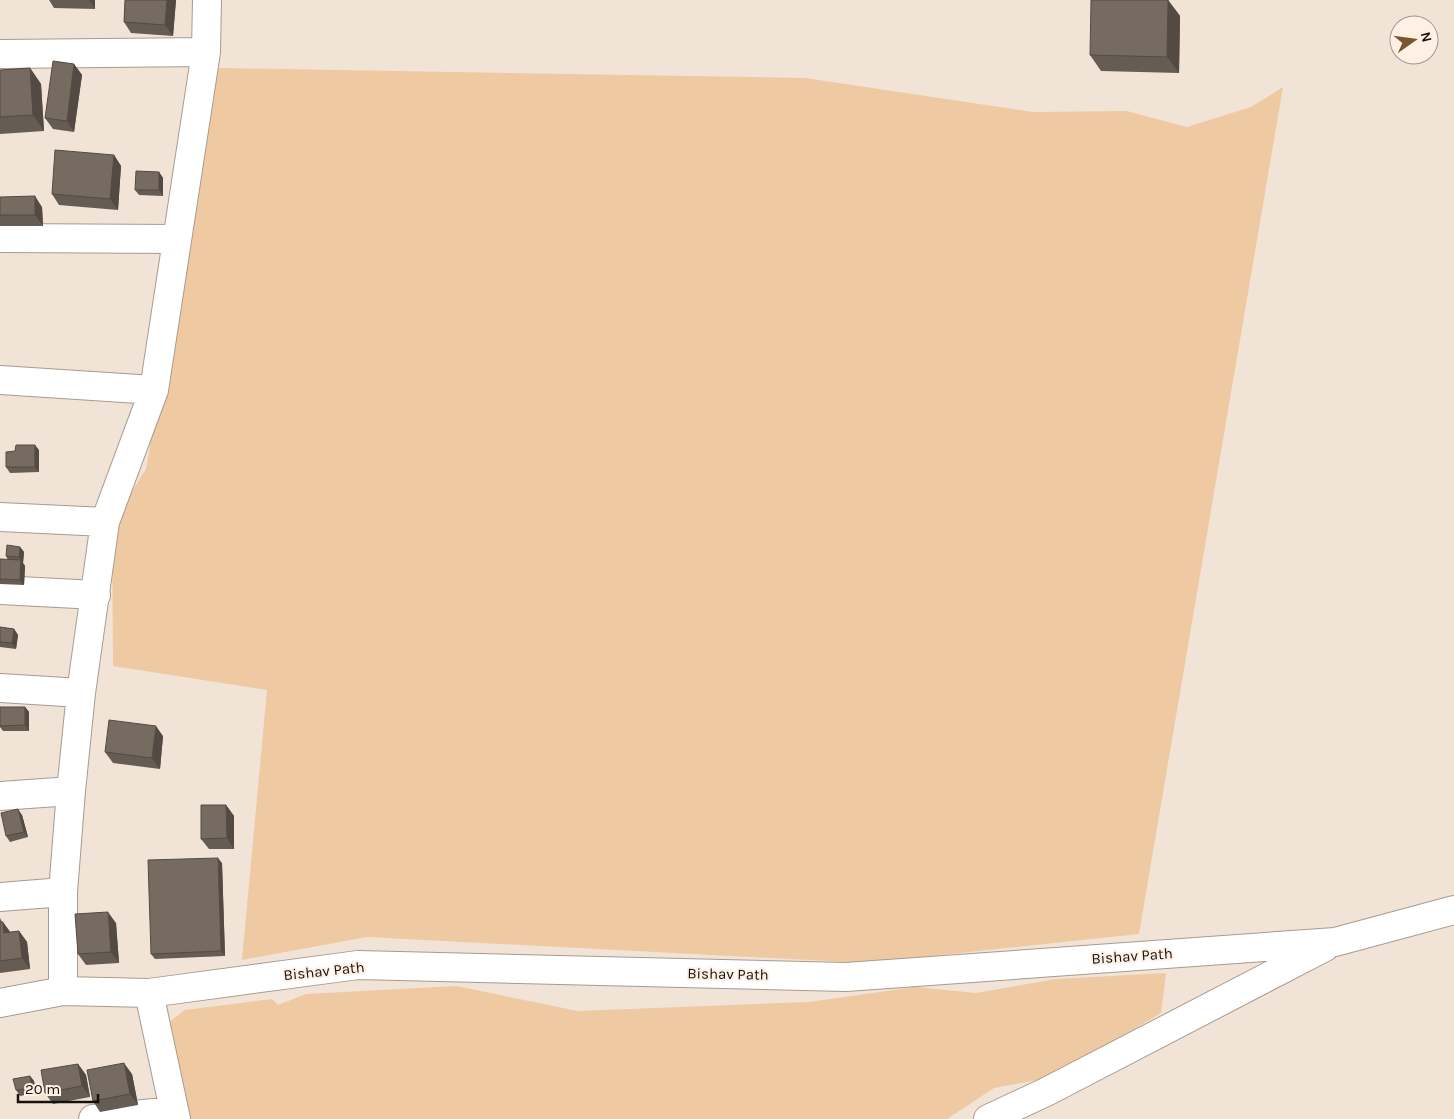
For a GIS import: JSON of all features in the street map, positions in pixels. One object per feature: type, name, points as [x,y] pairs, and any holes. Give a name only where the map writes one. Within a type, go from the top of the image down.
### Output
[{"type":"street","points":[[63,992],[63,892],[71,791],[81,693],[105,522],[154,390],[206,52],[207,0]]},
{"type":"street","points":[[0,54],[206,52]]},
{"type":"street","points":[[0,238],[177,239]]},
{"type":"street","points":[[0,380],[154,390]]},
{"type":"street","points":[[0,517],[105,522]]},
{"type":"street","points":[[0,590],[96,596]]},
{"type":"street","points":[[0,688],[81,693]]},
{"type":"street","points":[[0,796],[71,791]]},
{"type":"street","points":[[0,897],[63,892]]},
{"type":"street","name":"Bishav Path","points":[[0,1003],[63,992],[149,993],[358,965],[846,977],[1335,942],[1454,910]]},
{"type":"street","points":[[988,1119],[1046,1092],[1335,942]]},
{"type":"street","points":[[93,1119],[175,1115],[149,993]]},
{"type":"shaded area","points":[[219,68],[805,78],[1033,112],[1127,111],[1187,127],[1251,107],[1283,87],[1139,934],[866,963],[367,937],[242,960],[267,690],[113,666],[112,523],[146,469],[206,125]]},
{"type":"shaded area","points":[[1166,973],[1161,1013],[1054,1077],[994,1088],[947,1119],[182,1119],[168,1023],[185,1010],[272,999],[278,1005],[306,994],[456,986],[578,1011],[809,1002],[915,987],[976,993],[1056,979]]},
{"type":"building","points":[[125,0],[167,0],[165,25],[124,22]]},
{"type":"building","points":[[1091,0],[1168,0],[1167,57],[1090,55]]},
{"type":"building","points":[[53,61],[74,64],[67,121],[45,118]]},
{"type":"building","points":[[30,68],[33,115],[0,117],[0,70]]},
{"type":"building","points":[[55,150],[114,155],[110,199],[52,194]]},
{"type":"building","points":[[136,171],[159,172],[159,190],[135,190]]},
{"type":"building","points":[[35,196],[35,215],[0,215],[0,197]]},
{"type":"building","points":[[16,445],[35,445],[35,467],[6,467],[6,452],[15,451]]},
{"type":"building","points":[[7,545],[20,547],[19,557],[6,556]]},
{"type":"building","points":[[0,559],[21,560],[20,580],[0,579]]},
{"type":"building","points":[[0,627],[14,629],[12,643],[0,642]]},
{"type":"building","points":[[0,707],[25,707],[25,725],[0,726]]},
{"type":"building","points":[[109,720],[156,726],[152,758],[105,752]]},
{"type":"building","points":[[201,805],[226,805],[227,838],[201,839]]},
{"type":"building","points":[[18,809],[24,832],[6,836],[1,813]]},
{"type":"building","points":[[218,858],[221,951],[151,954],[148,860]]},
{"type":"building","points":[[108,912],[111,952],[78,954],[75,914]]},
{"type":"building","points":[[0,922],[3,922],[4,933],[19,931],[22,958],[0,961]]},
{"type":"building","points":[[124,1063],[130,1094],[93,1101],[87,1070]]},
{"type":"building","points":[[78,1064],[82,1086],[45,1093],[41,1070]]},
{"type":"building","points":[[30,1076],[32,1088],[16,1090],[13,1079]]}]
